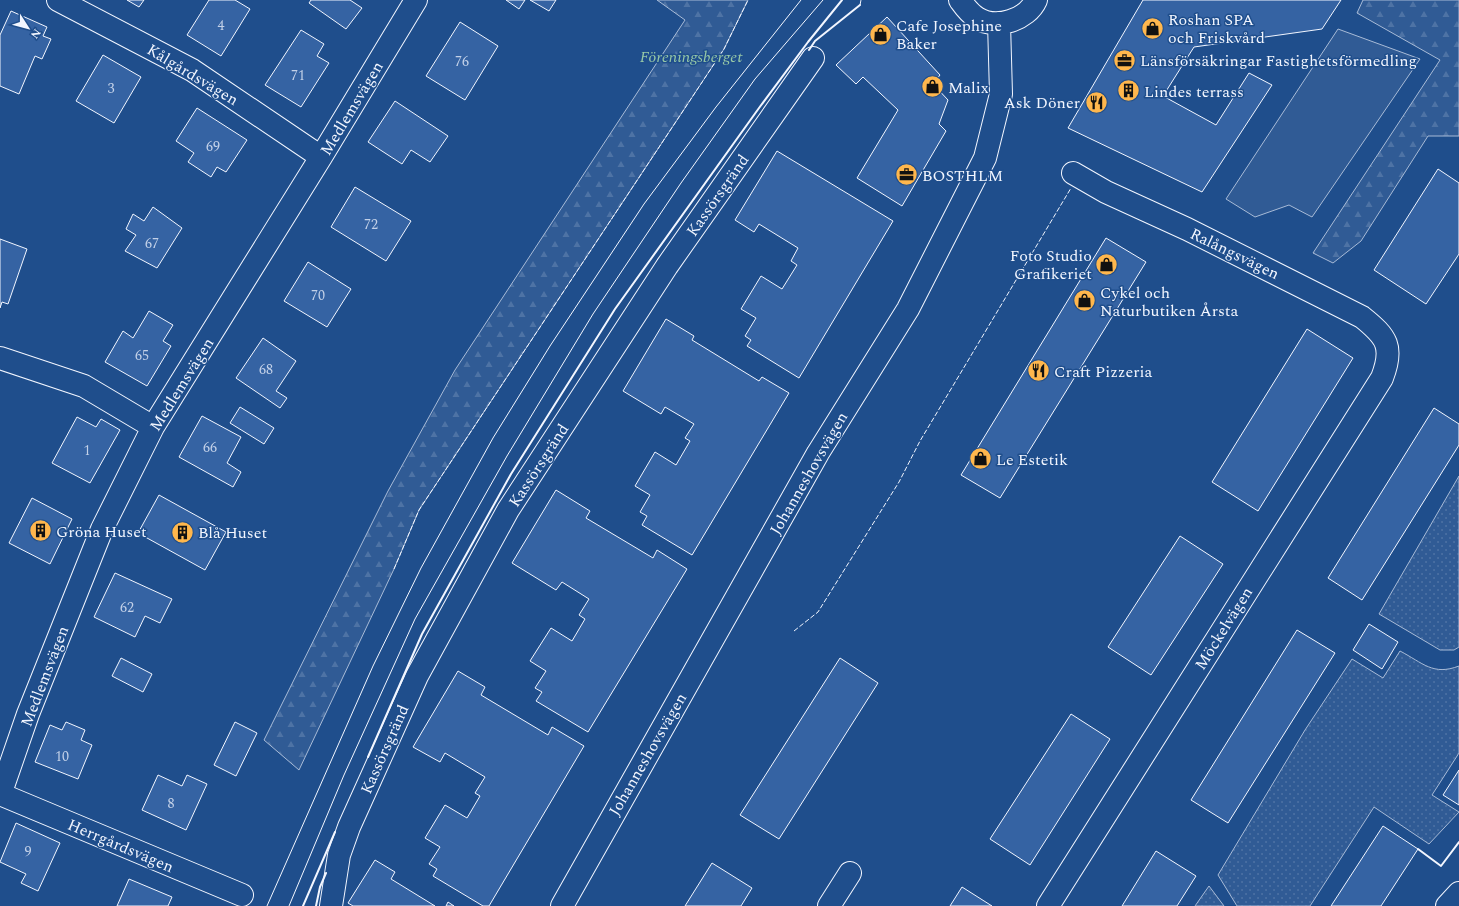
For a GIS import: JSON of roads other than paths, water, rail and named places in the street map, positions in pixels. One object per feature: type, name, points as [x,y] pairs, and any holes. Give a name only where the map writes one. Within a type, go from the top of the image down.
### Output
[{"type":"street","name":"Kålgårdsvägen","points":[[58,0],[192,70],[321,157]]},
{"type":"street","name":"Medlemsvägen","points":[[0,794],[28,714],[102,529],[153,427],[321,157],[416,0]]},
{"type":"street","points":[[960,0],[967,10],[978,19],[999,23],[1018,19],[1027,13],[1036,0]]},
{"type":"street","name":"Johanneshovsvägen","points":[[562,906],[818,453],[908,309],[985,158],[1001,94],[999,23]]},
{"type":"street","name":"Kassörsgränd","points":[[331,906],[339,855],[349,827],[417,676],[508,510],[667,266],[812,58]]},
{"type":"street","name":"Ralångsvägen","points":[[1073,173],[1106,192],[1187,229],[1362,317],[1378,330],[1388,346]]},
{"type":"street","name":"Möckelvägen","points":[[1048,906],[1382,378],[1388,362],[1388,346]]},
{"type":"street","points":[[0,358],[84,386],[153,427]]},
{"type":"street","name":"Herrgårdsvägen","points":[[0,794],[242,895]]},
{"type":"street","points":[[829,906],[850,873]]},
{"type":"street","points":[[1447,906],[1459,893]]},
{"type":"tram line","points":[[267,906],[373,666],[421,568],[493,438],[550,346],[644,204],[716,107],[801,0]]},
{"type":"tram line","points":[[289,906],[344,775],[415,619],[507,456],[593,314],[681,183],[755,79],[823,0]]},
{"type":"place","name":"Roshan SPA och Friskvård","points":[[1153,28]]},
{"type":"place","name":"Cafe Josephine Baker","points":[[881,34]]},
{"type":"place","name":"Länsförsäkringar Fastighetsförmedling","points":[[1124,60]]},
{"type":"place","name":"Malix","points":[[933,87]]},
{"type":"place","name":"Lindes terrass","points":[[1128,91]]},
{"type":"place","name":"Ask Döner","points":[[1096,102]]},
{"type":"place","name":"BOSTHLM","points":[[907,175]]},
{"type":"place","name":"Foto Studio Grafikeriet","points":[[1107,264]]},
{"type":"place","name":"Cykel och Naturbutiken Årsta","points":[[1085,301]]},
{"type":"place","name":"Craft Pizzeria","points":[[1038,371]]},
{"type":"place","name":"Le Estetik","points":[[980,459]]},
{"type":"place","name":"Gröna Huset","points":[[41,531]]},
{"type":"place","name":"Blå Huset","points":[[182,532]]},
{"type":"park label","name":"Föreningsberget","points":[[691,56]]}]
